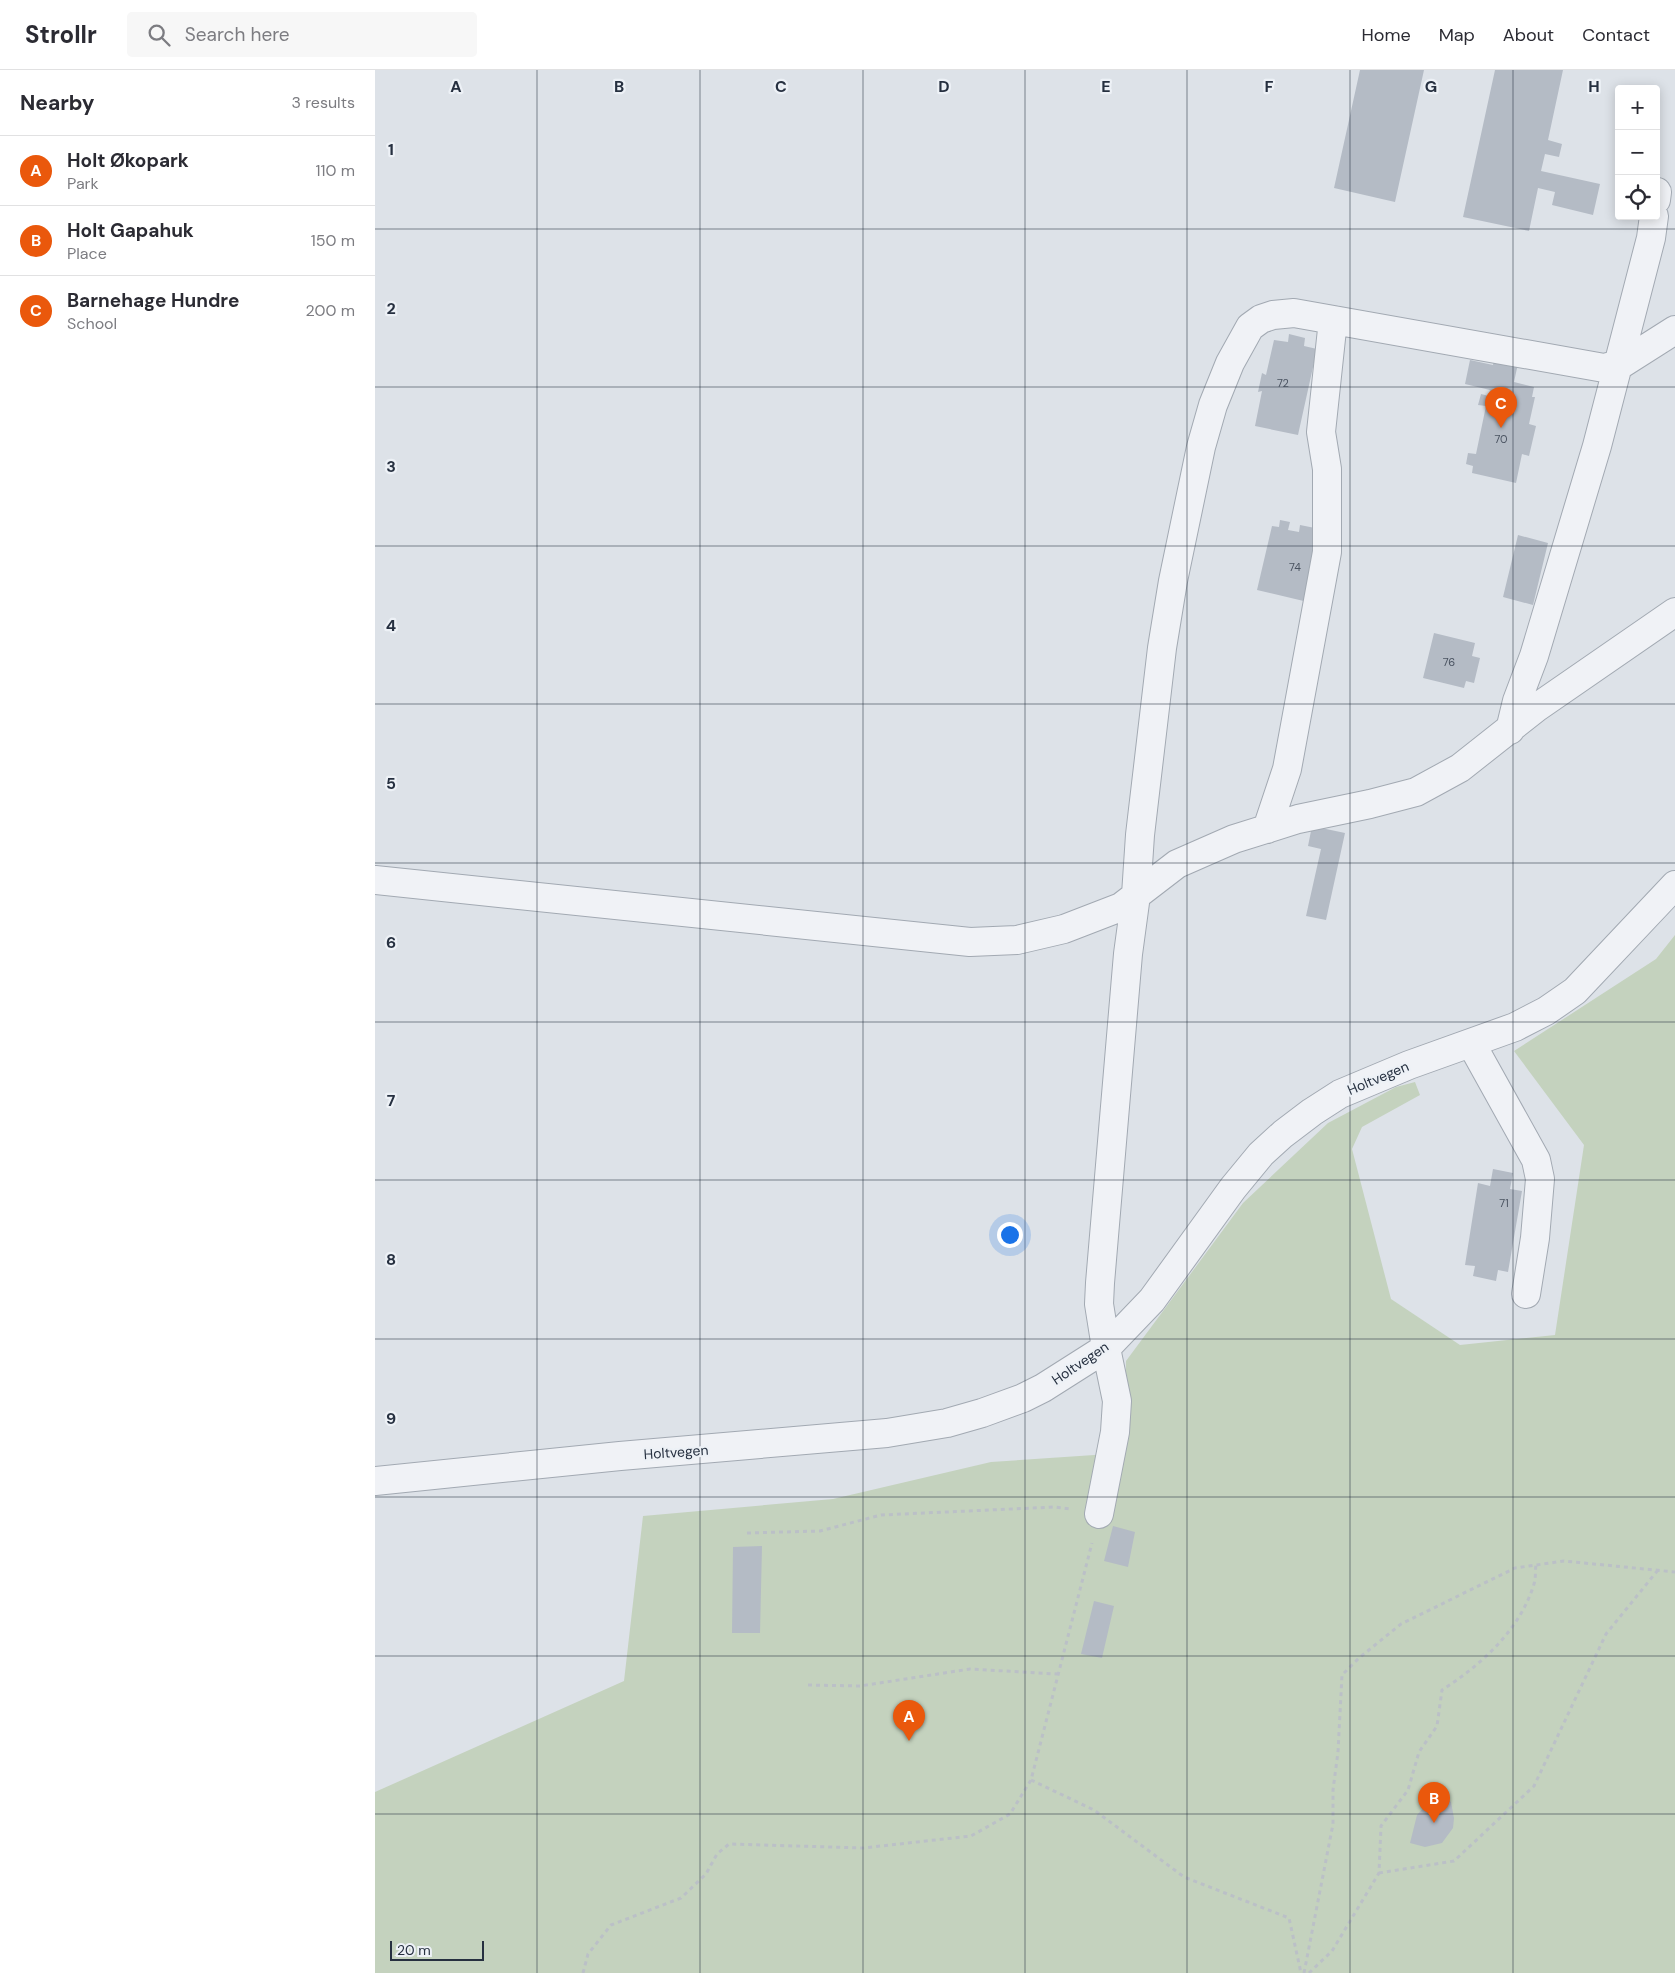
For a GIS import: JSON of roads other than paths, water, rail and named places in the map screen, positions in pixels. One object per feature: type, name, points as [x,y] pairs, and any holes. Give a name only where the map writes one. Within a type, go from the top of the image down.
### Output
[{"type":"street","points":[[1509,730],[1517,701],[1534,656],[1572,530],[1619,364],[1651,238],[1654,220]]},
{"type":"street","points":[[1099,1514],[1115,1432],[1117,1401],[1099,1304],[1100,1283],[1128,954],[1137,895],[1140,835],[1162,648],[1171,590],[1190,496],[1213,405],[1241,341],[1250,327],[1261,319],[1273,315],[1293,313],[1605,368],[1633,358],[1675,330]]},
{"type":"street","points":[[1267,829],[1287,769],[1327,552],[1327,469],[1321,432],[1333,320]]},
{"type":"street","points":[[375,880],[970,942],[1017,940],[1064,929],[1121,907],[1177,864],[1234,839],[1298,819],[1416,792],[1460,768],[1536,708],[1675,612]]},
{"type":"street","name":"Holtvegen","points":[[375,1481],[810,1438],[859,1436],[947,1423],[1023,1398],[1043,1388],[1106,1348],[1152,1300],[1233,1188],[1261,1154],[1283,1134],[1339,1094],[1409,1065],[1515,1027],[1546,1011],[1575,992],[1675,885]]},
{"type":"street","points":[[1471,1043],[1536,1160],[1540,1179],[1535,1238],[1526,1294]]},
{"type":"place","name":"Barnehage Hundre","points":[[1501,428]]},
{"type":"place","name":"Holt Økopark","points":[[909,1741]]},
{"type":"place","name":"Holt Gapahuk","points":[[1434,1823]]}]
